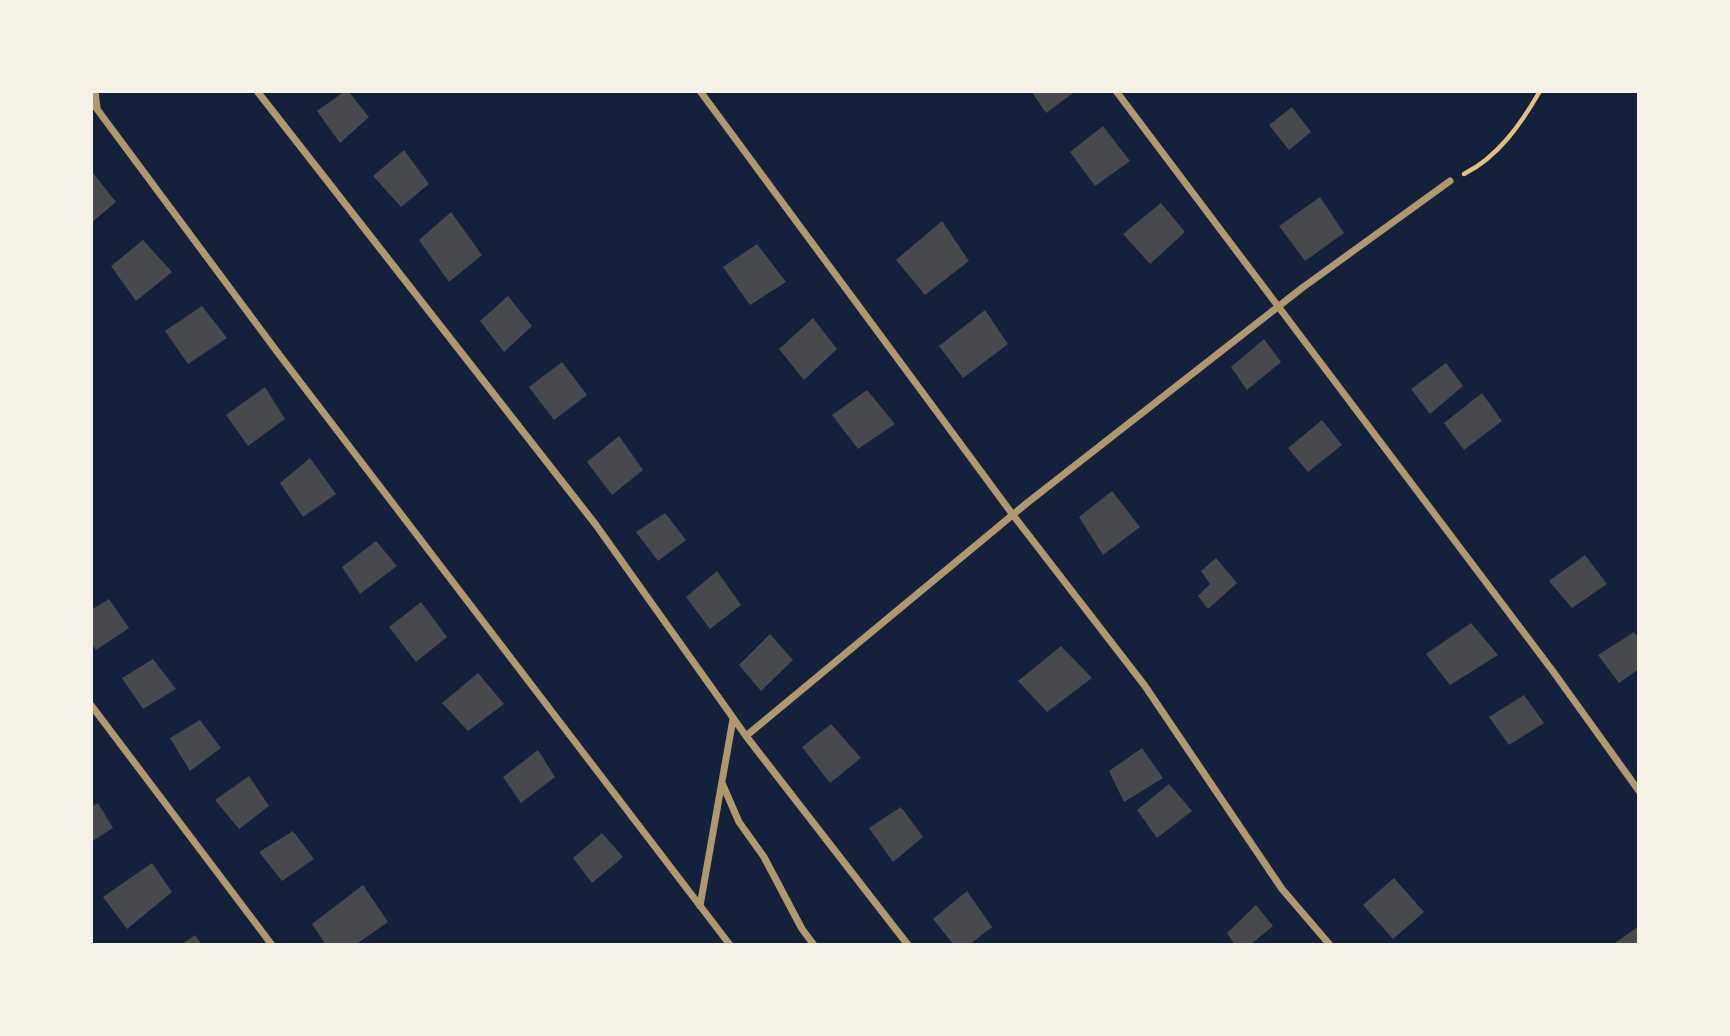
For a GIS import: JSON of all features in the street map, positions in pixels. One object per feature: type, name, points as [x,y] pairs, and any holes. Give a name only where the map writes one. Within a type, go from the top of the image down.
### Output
[{"type":"street","points":[[95,91],[98,110]]},
{"type":"street","points":[[257,91],[596,525],[733,719],[908,945]]},
{"type":"street","points":[[700,91],[1013,515],[1145,686],[1282,889],[1330,945]]},
{"type":"street","points":[[1116,91],[1552,670],[1639,791]]},
{"type":"street","points":[[91,101],[278,353],[730,945]]},
{"type":"street","points":[[746,736],[1013,515],[1279,306],[1450,181]]},
{"type":"street","points":[[91,705],[272,945]]},
{"type":"street","points":[[700,906],[733,719]]},
{"type":"street","points":[[722,783],[739,822],[764,857],[802,929],[814,945]]},
{"type":"path","points":[[1450,181],[1483,164],[1508,139],[1540,91]]},
{"type":"building","points":[[348,91],[369,117],[340,143],[317,111]]},
{"type":"building","points":[[1031,91],[1076,91],[1046,113]]},
{"type":"building","points":[[1292,107],[1311,132],[1289,150],[1269,125]]},
{"type":"building","points":[[1103,126],[1130,161],[1095,186],[1070,152]]},
{"type":"building","points":[[404,150],[429,184],[401,207],[373,176]]},
{"type":"building","points":[[93,173],[116,202],[91,223],[91,174]]},
{"type":"building","points":[[1320,197],[1344,233],[1305,261],[1279,226]]},
{"type":"building","points":[[1161,203],[1185,232],[1150,264],[1123,234]]},
{"type":"building","points":[[451,212],[482,255],[449,282],[419,240]]},
{"type":"building","points":[[942,221],[969,261],[925,295],[896,260]]},
{"type":"building","points":[[143,240],[172,272],[136,301],[111,266]]},
{"type":"building","points":[[757,244],[786,282],[750,305],[723,267]]},
{"type":"building","points":[[508,296],[532,326],[504,352],[480,321]]},
{"type":"building","points":[[202,306],[227,338],[188,364],[165,331]]},
{"type":"building","points":[[985,310],[1008,344],[963,378],[939,346]]},
{"type":"building","points":[[813,318],[837,349],[804,380],[779,349]]},
{"type":"building","points":[[1264,339],[1281,362],[1247,390],[1231,367]]},
{"type":"building","points":[[562,362],[587,395],[554,420],[529,387]]},
{"type":"building","points":[[1446,363],[1463,386],[1430,414],[1411,389]]},
{"type":"building","points":[[265,387],[285,419],[248,446],[226,415]]},
{"type":"building","points":[[867,390],[895,424],[858,449],[832,415]]},
{"type":"building","points":[[1482,393],[1502,421],[1464,450],[1444,423]]},
{"type":"building","points":[[1322,420],[1342,445],[1308,472],[1288,448]]},
{"type":"building","points":[[619,436],[643,470],[612,495],[587,462]]},
{"type":"building","points":[[310,458],[336,494],[303,517],[280,483]]},
{"type":"building","points":[[1112,491],[1140,527],[1103,555],[1079,517]]},
{"type":"building","points":[[665,513],[686,540],[658,561],[636,532]]},
{"type":"building","points":[[376,541],[397,566],[360,594],[342,567]]},
{"type":"building","points":[[1585,555],[1607,584],[1572,608],[1549,581]]},
{"type":"building","points":[[1216,558],[1237,583],[1208,609],[1198,596],[1210,584],[1201,571]]},
{"type":"building","points":[[717,571],[741,605],[710,629],[686,597]]},
{"type":"building","points":[[109,599],[129,628],[96,650],[91,643],[91,610]]},
{"type":"building","points":[[421,602],[447,637],[416,662],[389,627]]},
{"type":"building","points":[[1471,623],[1498,655],[1450,685],[1426,654]]},
{"type":"building","points":[[1634,632],[1639,639],[1639,669],[1619,683],[1598,655]]},
{"type":"building","points":[[770,634],[793,660],[761,691],[739,665]]},
{"type":"building","points":[[1061,646],[1092,678],[1047,712],[1018,681]]},
{"type":"building","points":[[153,659],[176,689],[143,709],[122,678]]},
{"type":"building","points":[[478,673],[504,704],[468,731],[442,703]]},
{"type":"building","points":[[1524,695],[1544,723],[1509,745],[1489,717]]},
{"type":"building","points":[[200,720],[221,748],[190,771],[170,738]]},
{"type":"building","points":[[831,724],[861,758],[830,783],[802,747]]},
{"type":"building","points":[[1142,748],[1163,778],[1124,802],[1109,771]]},
{"type":"building","points":[[538,750],[555,777],[521,803],[503,777]]},
{"type":"building","points":[[249,776],[269,806],[239,829],[215,800]]},
{"type":"building","points":[[1169,784],[1192,811],[1157,838],[1137,810]]},
{"type":"building","points":[[98,803],[113,828],[91,842],[91,807]]},
{"type":"building","points":[[901,807],[923,837],[893,862],[869,828]]},
{"type":"building","points":[[293,831],[314,859],[282,881],[259,852]]},
{"type":"building","points":[[602,833],[623,857],[592,883],[573,858]]},
{"type":"building","points":[[152,863],[172,892],[127,929],[103,897]]},
{"type":"building","points":[[1394,878],[1424,912],[1393,939],[1363,905]]},
{"type":"building","points":[[363,885],[388,922],[355,945],[326,945],[312,924]]},
{"type":"building","points":[[967,891],[992,927],[969,945],[954,945],[933,919]]},
{"type":"building","points":[[1256,905],[1273,926],[1250,945],[1235,945],[1227,933]]},
{"type":"building","points":[[1639,926],[1639,945],[1612,945]]},
{"type":"building","points":[[195,935],[202,945],[181,945]]}]
